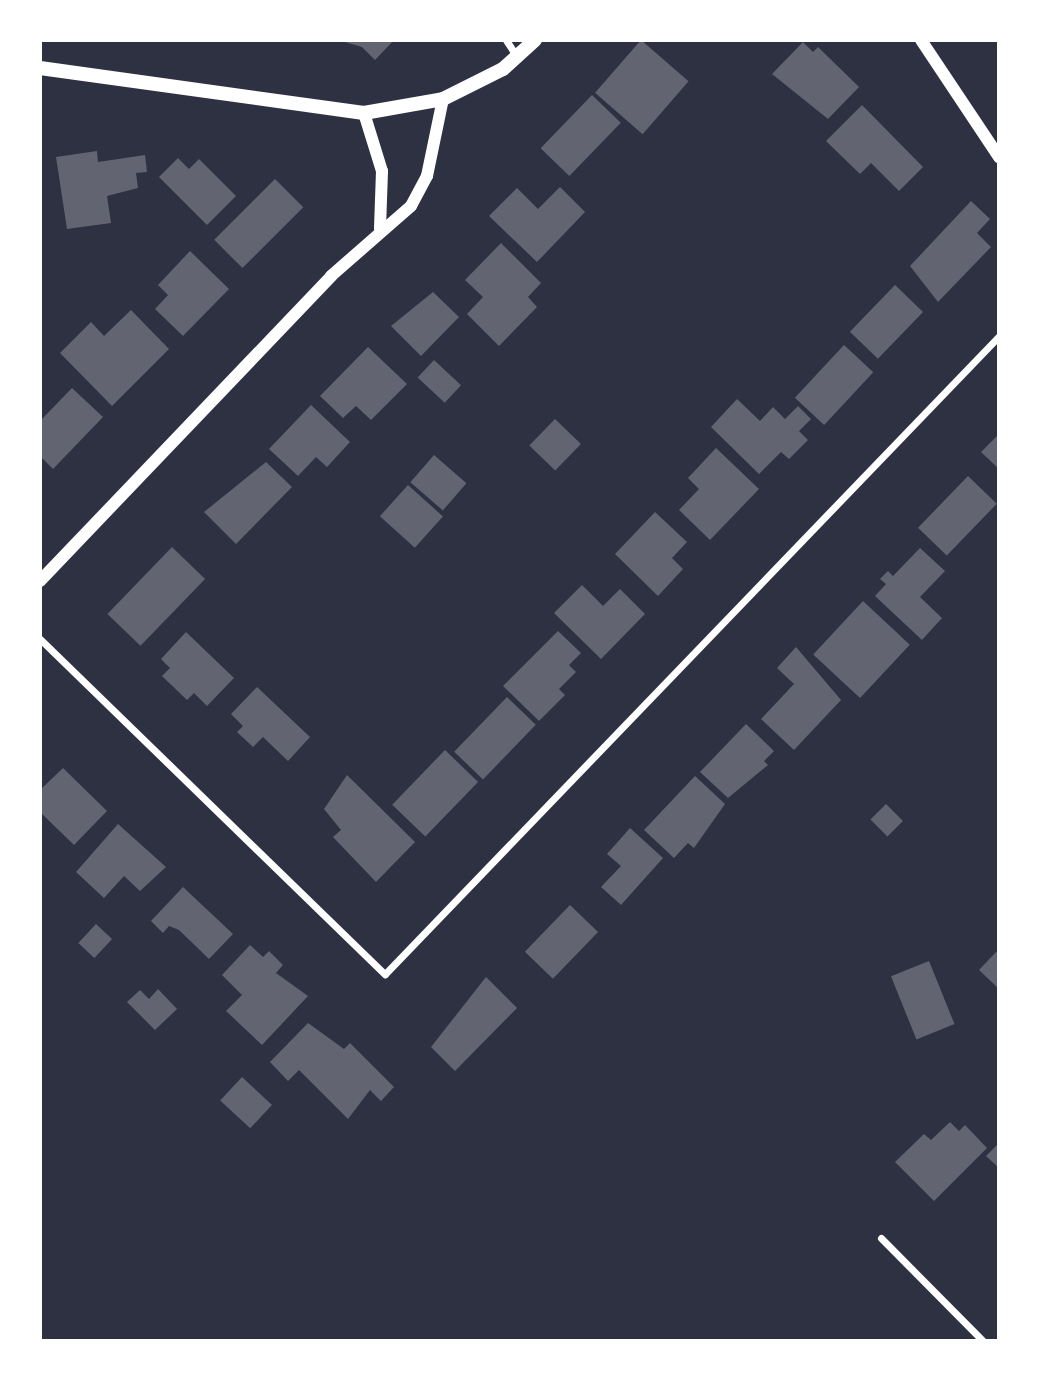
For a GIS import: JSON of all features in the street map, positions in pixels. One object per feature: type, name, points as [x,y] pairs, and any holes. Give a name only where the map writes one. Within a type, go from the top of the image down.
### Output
[{"type":"main road","points":[[40,68],[364,113],[408,108],[443,99],[518,57],[535,40]]},
{"type":"street","points":[[506,40],[518,57]]},
{"type":"street","points":[[921,40],[999,157]]},
{"type":"street","points":[[40,581],[380,229],[411,206],[427,176],[443,99]]},
{"type":"street","points":[[364,113],[382,171],[380,229]]},
{"type":"street","points":[[40,639],[385,974],[999,336]]},
{"type":"street","points":[[881,1238],[983,1341]]},
{"type":"building","points":[[338,40],[394,40],[375,60],[362,47]]},
{"type":"building","points":[[641,40],[689,81],[643,134],[595,93]]},
{"type":"building","points":[[803,42],[813,52],[818,47],[859,87],[828,119],[772,74]]},
{"type":"building","points":[[592,95],[621,123],[569,176],[541,148]]},
{"type":"building","points":[[862,105],[923,167],[899,191],[871,163],[860,174],[826,141]]},
{"type":"building","points":[[97,151],[98,162],[145,155],[147,172],[136,173],[138,188],[107,196],[111,223],[67,229],[56,157]]},
{"type":"building","points":[[178,158],[189,169],[199,159],[236,196],[207,225],[159,177]]},
{"type":"building","points":[[275,179],[303,207],[242,268],[214,240]]},
{"type":"building","points":[[560,187],[585,212],[537,262],[489,216],[517,188],[538,209]]},
{"type":"building","points":[[971,201],[990,219],[977,233],[991,247],[938,302],[910,266]]},
{"type":"building","points":[[501,243],[541,283],[528,297],[537,307],[499,346],[467,314],[483,297],[465,280]]},
{"type":"building","points":[[190,251],[229,289],[183,336],[155,309],[168,295],[158,285]]},
{"type":"building","points":[[895,285],[923,312],[878,359],[850,332]]},
{"type":"building","points":[[433,292],[459,317],[421,356],[391,326]]},
{"type":"building","points":[[131,310],[169,349],[112,406],[60,353],[91,322],[104,336]]},
{"type":"building","points":[[844,345],[873,372],[824,425],[795,398]]},
{"type":"building","points":[[368,347],[407,384],[371,420],[356,406],[343,418],[320,396]]},
{"type":"building","points":[[434,360],[461,385],[445,403],[418,378]]},
{"type":"building","points":[[72,388],[103,417],[53,469],[40,456],[40,421]]},
{"type":"building","points":[[737,399],[760,421],[773,407],[785,419],[798,406],[811,419],[799,431],[808,440],[789,459],[781,452],[759,474],[711,427]]},
{"type":"building","points":[[311,405],[350,442],[327,467],[316,457],[298,476],[269,449]]},
{"type":"building","points":[[555,419],[581,444],[555,471],[529,446]]},
{"type":"building","points":[[999,434],[999,469],[981,452]]},
{"type":"building","points":[[716,448],[759,489],[710,540],[679,510],[699,489],[688,478]]},
{"type":"building","points":[[434,455],[466,483],[443,510],[410,482]]},
{"type":"building","points":[[266,462],[292,487],[236,544],[204,512]]},
{"type":"building","points":[[968,476],[997,504],[947,556],[918,528]]},
{"type":"building","points":[[408,485],[443,516],[415,548],[380,516]]},
{"type":"building","points":[[655,512],[687,542],[672,558],[683,569],[658,596],[615,554]]},
{"type":"building","points":[[172,547],[205,579],[140,646],[107,614]]},
{"type":"building","points":[[920,548],[945,571],[920,597],[942,618],[922,640],[875,596],[886,584],[880,579],[888,571],[893,576]]},
{"type":"building","points":[[582,585],[603,606],[620,589],[645,614],[601,659],[554,613]]},
{"type":"building","points":[[863,601],[910,645],[860,698],[813,654]]},
{"type":"building","points":[[558,631],[581,653],[569,665],[576,672],[559,689],[565,695],[539,721],[503,686]]},
{"type":"building","points":[[186,632],[234,678],[207,706],[194,693],[187,700],[162,676],[170,668],[161,659]]},
{"type":"building","points":[[796,647],[841,700],[794,750],[761,719],[794,684],[777,668]]},
{"type":"building","points":[[257,687],[310,737],[288,761],[263,737],[253,747],[237,732],[243,726],[231,714]]},
{"type":"building","points":[[507,697],[536,725],[483,779],[454,752]]},
{"type":"building","points":[[746,724],[774,751],[764,761],[768,765],[728,798],[700,772]]},
{"type":"building","points":[[445,750],[478,782],[425,837],[392,805]]},
{"type":"building","points":[[63,768],[107,811],[74,845],[40,812],[40,790]]},
{"type":"building","points":[[347,775],[415,842],[376,882],[333,837],[341,830],[324,809]]},
{"type":"building","points":[[695,776],[725,804],[694,848],[688,843],[674,858],[644,830]]},
{"type":"building","points":[[886,804],[903,821],[887,837],[870,820]]},
{"type":"building","points":[[118,824],[166,867],[140,891],[124,876],[104,898],[76,872]]},
{"type":"building","points":[[630,828],[663,858],[621,905],[601,887],[621,866],[607,854]]},
{"type":"building","points":[[183,887],[233,934],[209,959],[179,930],[169,926],[163,933],[151,921]]},
{"type":"building","points":[[570,905],[598,932],[553,979],[525,952]]},
{"type":"building","points":[[96,924],[112,939],[94,958],[78,943]]},
{"type":"building","points":[[250,945],[263,957],[269,951],[283,965],[276,973],[308,996],[262,1045],[226,1011],[242,995],[222,975]]},
{"type":"building","points":[[996,952],[999,954],[999,989],[979,970]]},
{"type":"building","points":[[929,961],[954,1024],[916,1039],[891,976]]},
{"type":"building","points":[[486,977],[517,1008],[455,1071],[431,1047]]},
{"type":"building","points":[[158,989],[177,1009],[155,1030],[127,1002],[140,990],[149,999]]},
{"type":"building","points":[[308,1023],[344,1049],[350,1043],[394,1087],[381,1101],[370,1090],[348,1119],[299,1070],[288,1081],[270,1062]]},
{"type":"building","points":[[242,1077],[272,1105],[250,1128],[220,1100]]},
{"type":"building","points":[[950,1122],[959,1131],[965,1125],[987,1148],[934,1201],[895,1162],[924,1134],[931,1140]]},
{"type":"building","points":[[999,1143],[999,1168],[986,1156]]}]
